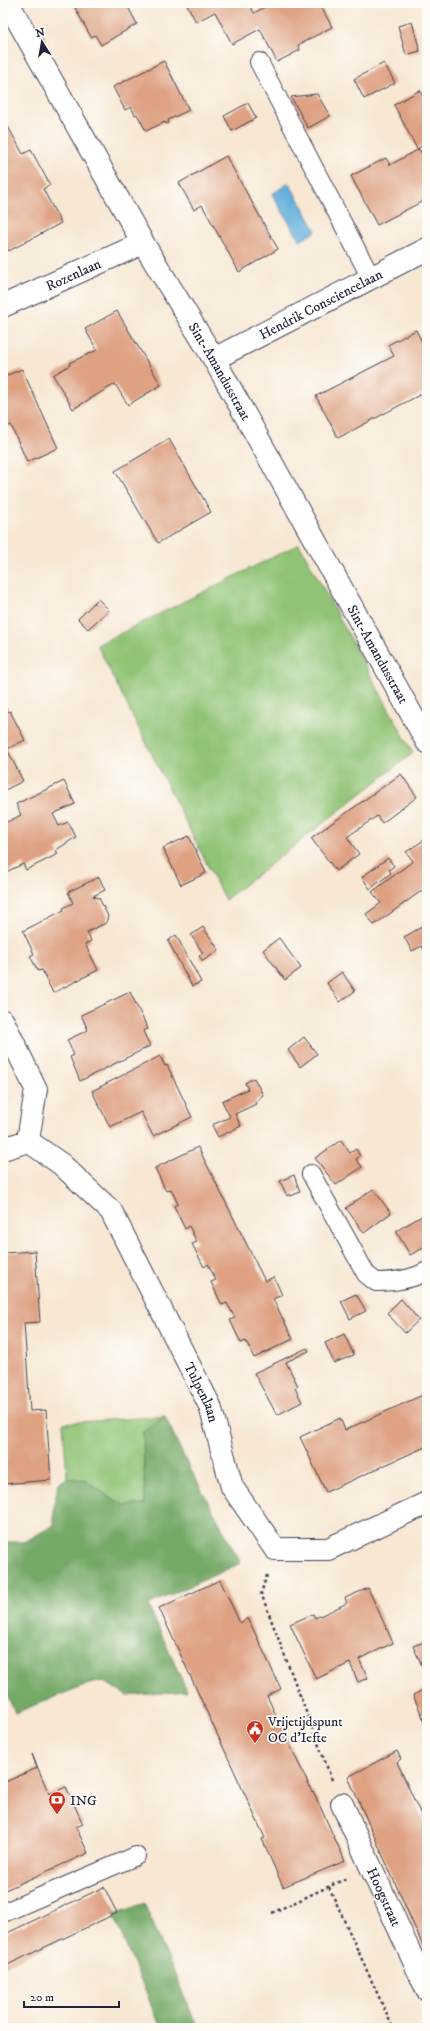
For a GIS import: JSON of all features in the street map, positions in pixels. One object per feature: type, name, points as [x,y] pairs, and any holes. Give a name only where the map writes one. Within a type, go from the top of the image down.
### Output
[{"type":"street","name":"Sint-Amandusstraat","points":[[8,3],[143,243],[214,359],[427,742]]},
{"type":"street","name":"Rozenlaan","points":[[3,306],[143,243]]},
{"type":"street","name":"Hendrik Consciencelaan","points":[[214,359],[427,249]]},
{"type":"street","points":[[3,1021],[36,1089],[28,1141],[3,1149]]},
{"type":"street","name":"Tulpenlaan","points":[[28,1141],[61,1164],[111,1211],[210,1406],[232,1487],[275,1549]]},
{"type":"street","points":[[275,1549],[328,1549],[427,1503]]},
{"type":"street","name":"Hoogstraat","points":[[342,1804],[427,1990]]},
{"type":"lane","points":[[259,62],[371,278]]},
{"type":"lane","points":[[311,1174],[366,1274],[376,1282],[393,1282],[415,1277],[427,1271]]},
{"type":"lane","points":[[3,1913],[136,1856]]},
{"type":"path","points":[[275,1549],[261,1593],[342,1804]]},
{"type":"path","points":[[272,1913],[371,1867]]},
{"type":"path","points":[[329,1887],[393,2028]]},
{"type":"green space","points":[[299,544],[413,753],[225,900],[97,645]]},
{"type":"green space","points":[[165,1416],[143,1432],[145,1505],[125,1505],[109,1497],[86,1480],[67,1478],[63,1423]]},
{"type":"green space","points":[[165,1416],[183,1455],[241,1563],[148,1605],[187,1691],[127,1696],[103,1681],[82,1686],[15,1713],[3,1686],[3,1542],[24,1542],[54,1525],[54,1506],[58,1484],[67,1478],[86,1480],[109,1497],[125,1505],[145,1505],[143,1432]]},
{"type":"green space","points":[[144,1903],[198,2028],[161,2028],[113,1915]]},
{"type":"water","points":[[289,183],[316,231],[300,241],[272,194]]},
{"type":"building","points":[[80,3],[126,3],[137,24],[101,45],[95,35],[91,37],[74,6]]},
{"type":"building","points":[[186,3],[254,3],[250,6],[254,13],[272,3],[319,3],[332,27],[298,45],[300,50],[277,62],[260,29],[232,44],[215,12],[196,22]]},
{"type":"building","points":[[412,22],[420,51],[406,55],[398,26]]},
{"type":"building","points":[[164,61],[189,110],[168,120],[169,122],[166,124],[165,122],[146,131],[137,114],[135,115],[131,107],[125,110],[113,87]]},
{"type":"building","points":[[384,63],[395,83],[364,99],[354,79]]},
{"type":"building","points":[[420,90],[427,104],[427,143],[417,149],[394,105]]},
{"type":"building","points":[[317,94],[330,116],[308,128],[291,97]]},
{"type":"building","points":[[248,103],[256,118],[232,131],[224,116]]},
{"type":"building","points":[[5,121],[23,154],[31,150],[50,185],[43,189],[61,223],[9,251],[3,241],[3,122]]},
{"type":"building","points":[[419,149],[427,164],[427,199],[377,225],[351,176],[386,158],[390,165]]},
{"type":"building","points":[[226,156],[278,249],[239,272],[202,205],[194,210],[179,183]]},
{"type":"building","points":[[117,311],[161,385],[128,405],[115,384],[73,409],[53,375],[70,365],[69,363],[97,350],[85,329]]},
{"type":"building","points":[[416,330],[427,352],[427,391],[338,438],[316,396],[394,356],[388,345]]},
{"type":"building","points":[[22,369],[58,448],[27,462],[11,425],[3,429],[3,377]]},
{"type":"building","points":[[169,439],[211,512],[158,543],[115,471]]},
{"type":"building","points":[[98,599],[109,610],[88,629],[78,619]]},
{"type":"building","points":[[6,708],[8,712],[10,711],[25,740],[7,749],[23,781],[3,791],[3,709]]},
{"type":"building","points":[[401,774],[417,797],[382,823],[377,816],[347,837],[359,854],[336,871],[311,838]]},
{"type":"building","points":[[64,781],[75,804],[53,814],[59,826],[68,822],[76,837],[56,850],[58,854],[26,870],[23,864],[6,872],[3,867],[3,832],[5,831],[3,824],[21,815],[16,804]]},
{"type":"building","points":[[189,836],[206,873],[181,885],[163,848]]},
{"type":"building","points":[[427,838],[427,887],[374,925],[366,914],[381,903],[372,892],[413,861],[406,852]]},
{"type":"building","points":[[388,858],[394,866],[389,870],[391,873],[370,889],[362,877]]},
{"type":"building","points":[[99,877],[105,890],[93,896],[99,898],[108,916],[106,923],[87,932],[91,941],[85,944],[98,970],[53,993],[42,970],[38,971],[30,956],[34,954],[23,931],[64,910],[63,908],[73,903],[68,892]]},
{"type":"building","points":[[427,924],[427,956],[422,946],[412,951],[404,937]]},
{"type":"building","points":[[203,927],[219,950],[203,961],[199,956],[203,953],[191,935]]},
{"type":"building","points":[[176,935],[201,982],[192,986],[168,941]]},
{"type":"building","points":[[279,938],[301,968],[285,980],[263,950]]},
{"type":"building","points":[[342,972],[355,991],[340,1002],[327,983]]},
{"type":"building","points":[[130,992],[148,1029],[143,1031],[150,1046],[80,1081],[70,1057],[74,1055],[67,1040],[88,1030],[81,1015]]},
{"type":"building","points":[[304,1037],[317,1054],[300,1067],[288,1050]]},
{"type":"building","points":[[160,1056],[165,1066],[167,1065],[192,1117],[153,1136],[141,1112],[110,1127],[92,1091]]},
{"type":"building","points":[[254,1078],[263,1095],[255,1102],[256,1104],[235,1114],[241,1126],[218,1137],[212,1125],[230,1117],[222,1101],[248,1089],[245,1083]]},
{"type":"building","points":[[341,1140],[350,1153],[356,1149],[360,1156],[356,1159],[362,1167],[336,1185],[315,1158]]},
{"type":"building","points":[[198,1147],[265,1281],[274,1277],[282,1295],[273,1299],[293,1339],[254,1358],[246,1341],[241,1343],[230,1320],[235,1318],[227,1303],[222,1305],[211,1282],[216,1280],[208,1264],[204,1267],[192,1244],[197,1242],[189,1226],[185,1229],[174,1206],[178,1204],[171,1189],[166,1191],[155,1168]]},
{"type":"building","points":[[294,1175],[300,1192],[287,1196],[280,1181]]},
{"type":"building","points":[[373,1189],[391,1213],[364,1233],[346,1208]]},
{"type":"building","points":[[427,1213],[427,1246],[410,1255],[396,1231]]},
{"type":"building","points":[[35,1251],[40,1322],[24,1323],[30,1411],[46,1410],[51,1480],[3,1484],[3,1253]]},
{"type":"building","points":[[356,1294],[366,1311],[350,1319],[341,1301]]},
{"type":"building","points":[[401,1299],[419,1320],[405,1333],[387,1313]]},
{"type":"building","points":[[344,1334],[354,1355],[334,1363],[325,1343]]},
{"type":"building","points":[[307,1348],[309,1351],[286,1362],[298,1386],[295,1388],[302,1402],[277,1415],[254,1373]]},
{"type":"building","points":[[427,1393],[427,1446],[326,1492],[300,1437],[340,1418],[345,1430]]},
{"type":"building","name":"Vrijetijdspunt OC d'Iefte","points":[[220,1580],[240,1623],[248,1618],[281,1689],[267,1696],[345,1861],[283,1887],[262,1839],[265,1838],[159,1608]]},
{"type":"building","points":[[368,1588],[393,1643],[359,1659],[368,1678],[358,1682],[350,1663],[316,1679],[290,1624],[313,1614],[315,1618],[331,1611],[347,1603],[345,1598]]},
{"type":"building","points":[[427,1641],[427,1675],[426,1675],[413,1646]]},
{"type":"building","points":[[427,1688],[427,1727],[413,1695]]},
{"type":"building","points":[[397,1751],[401,1759],[397,1762],[427,1828],[427,1955],[348,1777]]},
{"type":"building","points":[[32,1754],[49,1794],[66,1787],[83,1824],[76,1827],[88,1853],[3,1891],[3,1783],[37,1768]]},
{"type":"building","points":[[104,1887],[117,1913],[3,1967],[3,1935]]},
{"type":"place","name":"Vrijetijdspunt OC d'Iefte","points":[[255,1744]]},
{"type":"place","name":"ING","points":[[57,1815]]}]
